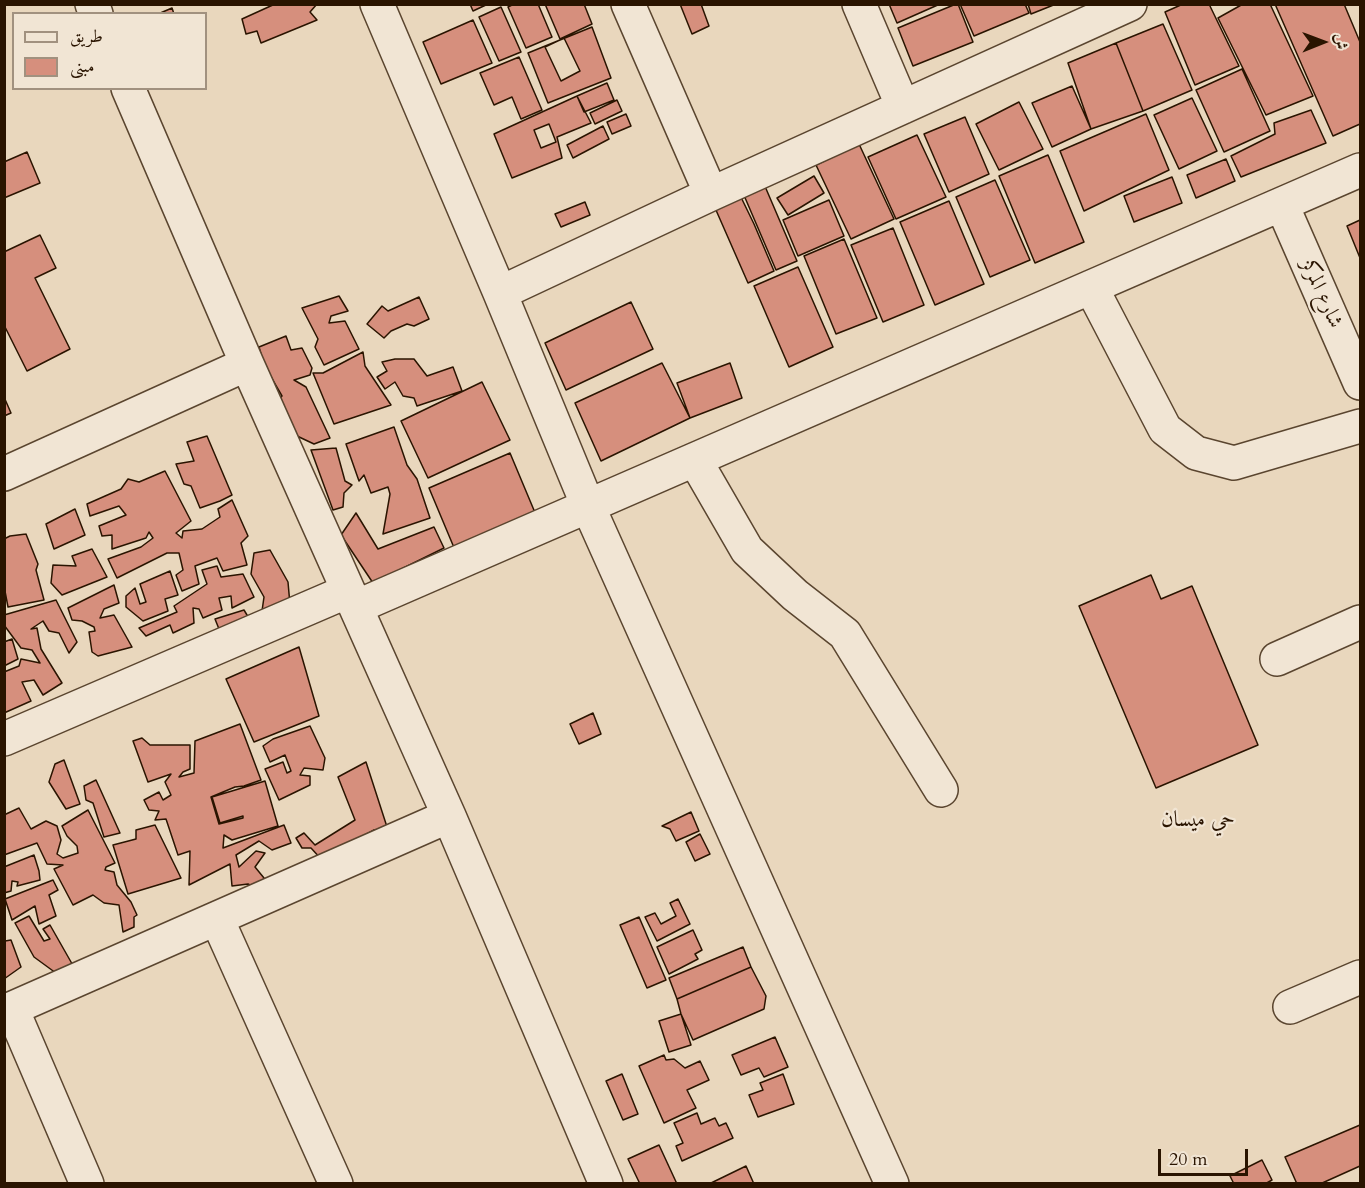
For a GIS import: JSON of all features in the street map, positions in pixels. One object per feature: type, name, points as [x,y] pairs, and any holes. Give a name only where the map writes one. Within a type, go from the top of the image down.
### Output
[{"type":"street","points":[[377,4],[588,506],[892,1184]]},
{"type":"street","points":[[628,4],[711,194]]},
{"type":"street","points":[[859,4],[903,107]]},
{"type":"street","points":[[500,293],[1116,8]]},
{"type":"street","points":[[129,90],[247,364],[449,816],[606,1184]]},
{"type":"street","points":[[4,739],[588,506],[1360,170]]},
{"type":"street","name":"شارع المركز","points":[[1282,205],[1360,383]]},
{"type":"street","points":[[1091,287],[1165,429],[1196,453],[1234,463],[1360,426]]},
{"type":"street","points":[[4,474],[247,364]]},
{"type":"street","points":[[695,460],[747,550],[795,595],[845,634],[941,790]]},
{"type":"street","points":[[1277,659],[1360,622]]},
{"type":"street","points":[[87,1184],[8,1011],[449,816]]},
{"type":"street","points":[[217,918],[336,1184]]},
{"type":"street","points":[[1290,1007],[1360,977]]},
{"type":"building","points":[[275,4],[317,4],[310,12],[317,20],[261,43],[257,31],[246,34],[242,19]]},
{"type":"building","points":[[470,4],[488,4],[473,11]]},
{"type":"building","points":[[514,4],[538,4],[552,37],[526,48],[508,7]]},
{"type":"building","points":[[545,4],[584,4],[592,24],[560,39]]},
{"type":"building","points":[[680,4],[701,4],[709,26],[692,34]]},
{"type":"building","points":[[889,4],[940,4],[897,23]]},
{"type":"building","points":[[958,4],[973,42],[913,66],[898,28]]},
{"type":"building","points":[[960,4],[1025,4],[1029,13],[974,36]]},
{"type":"building","points":[[1028,4],[1056,4],[1031,14]]},
{"type":"building","points":[[1183,4],[1209,4],[1239,66],[1195,85],[1165,12]]},
{"type":"building","points":[[1243,4],[1270,4],[1313,96],[1266,115],[1218,18]]},
{"type":"building","points":[[1275,4],[1344,4],[1360,42],[1360,124],[1333,136]]},
{"type":"building","points":[[501,7],[521,52],[499,61],[479,17]]},
{"type":"building","points":[[473,20],[492,63],[441,84],[423,42]]},
{"type":"building","points":[[1163,24],[1192,90],[1143,111],[1116,43]]},
{"type":"building","points":[[592,27],[611,78],[548,103],[528,53]]},
{"type":"building","points":[[564,38],[580,71],[561,81],[545,47]]},
{"type":"building","points":[[1116,43],[1143,111],[1091,129],[1068,63]]},
{"type":"building","points":[[519,57],[542,110],[521,119],[512,97],[494,105],[480,73]]},
{"type":"building","points":[[1242,69],[1270,131],[1224,152],[1196,90]]},
{"type":"building","points":[[607,83],[614,100],[584,112],[577,96]]},
{"type":"building","points":[[1072,86],[1091,129],[1052,147],[1032,103]]},
{"type":"building","points":[[577,96],[591,123],[557,137],[562,158],[512,178],[494,134]]},
{"type":"building","points":[[1192,98],[1217,151],[1179,169],[1154,115]]},
{"type":"building","points":[[617,100],[622,111],[595,124],[590,113]]},
{"type":"building","points":[[1019,102],[1043,149],[999,170],[976,124]]},
{"type":"building","points":[[1311,110],[1326,143],[1241,177],[1231,156],[1275,134],[1274,123]]},
{"type":"building","points":[[626,114],[631,126],[612,134],[607,122]]},
{"type":"building","points":[[1146,114],[1169,170],[1084,211],[1060,151]]},
{"type":"building","points":[[965,117],[989,174],[949,192],[924,134]]},
{"type":"building","points":[[549,124],[556,142],[541,148],[534,130]]},
{"type":"building","points":[[603,126],[609,139],[573,158],[567,145]]},
{"type":"building","points":[[917,135],[946,197],[896,219],[868,157]]},
{"type":"building","points":[[859,144],[894,219],[851,239],[816,165]]},
{"type":"building","points":[[27,152],[40,183],[4,198],[4,162]]},
{"type":"building","points":[[1048,155],[1084,242],[1035,263],[999,176]]},
{"type":"building","points":[[1226,159],[1235,181],[1196,198],[1187,175]]},
{"type":"building","points":[[814,176],[824,193],[788,215],[777,198]]},
{"type":"building","points":[[1172,177],[1182,203],[1134,222],[1124,196]]},
{"type":"building","points":[[995,180],[1030,260],[990,277],[956,197]]},
{"type":"building","points":[[764,184],[797,261],[776,270],[743,193]]},
{"type":"building","points":[[737,189],[774,271],[748,283],[712,201]]},
{"type":"building","points":[[829,200],[844,236],[798,256],[783,220]]},
{"type":"building","points":[[949,201],[984,284],[935,305],[900,222]]},
{"type":"building","points":[[585,202],[590,215],[561,227],[555,214]]},
{"type":"building","points":[[1360,220],[1360,258],[1347,226]]},
{"type":"building","points":[[893,228],[924,305],[883,322],[851,245]]},
{"type":"building","points":[[40,235],[56,268],[35,278],[70,349],[27,371],[4,325],[4,252]]},
{"type":"building","points":[[844,239],[877,318],[836,334],[804,256]]},
{"type":"building","points":[[798,267],[833,347],[789,367],[754,286]]},
{"type":"building","points":[[339,296],[348,311],[331,316],[329,323],[345,321],[359,349],[324,365],[315,347],[318,339],[302,308]]},
{"type":"building","points":[[419,297],[429,319],[414,326],[407,324],[391,331],[384,338],[367,324],[382,306],[388,311]]},
{"type":"building","points":[[631,302],[653,349],[566,390],[545,343]]},
{"type":"building","points":[[286,336],[291,350],[302,348],[312,368],[310,375],[294,380],[306,387],[330,438],[314,444],[297,436],[273,406],[282,396],[264,365],[259,347]]},
{"type":"building","points":[[363,352],[365,366],[391,405],[334,424],[313,373],[323,373]]},
{"type":"building","points":[[414,359],[427,376],[453,367],[462,391],[417,406],[414,398],[403,396],[395,382],[385,389],[377,377],[387,371],[382,362]]},
{"type":"building","points":[[662,363],[690,418],[601,461],[575,403]]},
{"type":"building","points":[[730,363],[742,398],[690,418],[677,383]]},
{"type":"building","points":[[482,382],[510,440],[428,478],[401,421]]},
{"type":"building","points":[[4,397],[11,413],[4,416]]},
{"type":"building","points":[[394,427],[407,465],[417,479],[430,518],[383,534],[390,494],[388,487],[371,493],[364,475],[359,481],[346,444]]},
{"type":"building","points":[[207,436],[232,495],[200,508],[191,486],[184,484],[176,464],[194,461],[187,442]]},
{"type":"building","points":[[336,448],[345,481],[352,485],[344,493],[343,507],[333,510],[311,450]]},
{"type":"building","points":[[510,453],[536,515],[455,550],[429,488]]},
{"type":"building","points":[[165,471],[191,521],[176,533],[182,538],[183,531],[202,529],[220,517],[218,509],[232,500],[248,536],[241,543],[247,565],[223,571],[217,558],[195,566],[199,584],[182,591],[176,575],[183,570],[179,553],[167,553],[117,578],[108,559],[141,547],[153,538],[149,532],[146,538],[112,549],[112,535],[102,536],[99,526],[126,515],[119,506],[90,516],[87,504],[121,489],[128,479],[139,482]]},
{"type":"building","points":[[75,509],[85,535],[54,549],[46,524]]},
{"type":"building","points":[[356,513],[378,549],[434,527],[444,548],[373,583],[341,535]]},
{"type":"building","points":[[26,534],[38,564],[36,570],[44,600],[8,607],[4,586],[4,539]]},
{"type":"building","points":[[92,549],[107,577],[62,595],[51,583],[53,565],[76,566],[72,556]]},
{"type":"building","points":[[270,550],[288,582],[291,616],[219,629],[215,619],[244,610],[256,621],[262,611],[264,597],[251,574],[254,553]]},
{"type":"building","points":[[217,566],[221,577],[243,574],[254,597],[232,608],[231,596],[219,598],[222,610],[203,618],[199,609],[193,608],[194,623],[173,633],[170,625],[146,636],[139,628],[177,612],[174,606],[207,584],[202,570]]},
{"type":"building","points":[[170,571],[178,595],[165,599],[168,611],[143,621],[126,607],[126,596],[135,588],[140,604],[146,602],[140,584]]},
{"type":"building","points":[[1151,575],[1161,599],[1192,586],[1258,745],[1156,788],[1079,606]]},
{"type":"building","points":[[114,585],[119,603],[104,609],[100,618],[114,615],[132,647],[98,656],[92,652],[89,632],[95,631],[94,627],[82,621],[72,620],[68,608]]},
{"type":"building","points":[[56,600],[77,642],[69,653],[59,633],[49,631],[43,621],[31,629],[37,628],[41,649],[62,683],[43,695],[34,680],[22,682],[31,701],[4,713],[4,672],[19,666],[21,659],[40,663],[32,650],[21,648],[4,625],[4,615]]},
{"type":"building","points":[[12,639],[18,659],[4,666],[4,642]]},
{"type":"building","points":[[299,647],[319,716],[254,742],[226,679]]},
{"type":"building","points":[[593,713],[601,734],[579,744],[570,724]]},
{"type":"building","points":[[240,724],[261,780],[211,797],[219,824],[243,818],[243,816],[220,823],[212,797],[265,781],[278,826],[232,840],[224,835],[223,848],[284,825],[291,843],[272,850],[259,841],[236,855],[239,867],[256,851],[265,853],[255,867],[264,878],[258,889],[248,884],[232,886],[230,864],[189,885],[190,851],[178,855],[166,819],[155,820],[159,811],[149,810],[144,800],[159,792],[163,800],[171,795],[165,782],[171,774],[148,782],[133,741],[142,738],[150,745],[190,745],[190,769],[179,777],[194,773],[195,741]]},
{"type":"building","points":[[310,726],[325,758],[323,770],[304,768],[300,775],[310,776],[310,785],[279,800],[265,769],[283,762],[287,773],[291,771],[285,755],[270,762],[263,746],[273,739]]},
{"type":"building","points":[[64,760],[80,804],[66,809],[49,782],[55,764]]},
{"type":"building","points":[[366,762],[388,830],[374,830],[322,860],[311,848],[302,848],[296,838],[304,833],[315,845],[355,820],[338,777]]},
{"type":"building","points":[[96,780],[120,833],[104,837],[93,803],[86,800],[84,786]]},
{"type":"building","points":[[19,808],[31,829],[46,821],[57,826],[61,840],[57,854],[63,858],[78,853],[77,846],[67,836],[62,826],[88,810],[115,863],[106,867],[105,870],[114,872],[117,885],[131,902],[137,915],[134,917],[134,927],[123,932],[119,905],[104,903],[93,895],[73,905],[54,869],[63,865],[47,864],[37,843],[4,855],[4,815]]},
{"type":"building","points":[[691,812],[699,831],[676,841],[670,829],[662,826]]},
{"type":"building","points":[[155,825],[181,878],[128,894],[113,845],[136,839],[136,830]]},
{"type":"building","points":[[700,834],[710,854],[695,861],[686,842]]},
{"type":"building","points":[[34,855],[40,880],[17,886],[18,882],[12,881],[11,891],[4,893],[4,867]]},
{"type":"building","points":[[53,880],[58,890],[49,895],[56,916],[39,924],[35,906],[12,920],[5,899]]},
{"type":"building","points":[[678,899],[690,924],[657,941],[645,917],[655,913],[661,924],[676,916],[670,903]]},
{"type":"building","points":[[29,916],[44,941],[50,939],[43,929],[50,925],[75,969],[60,976],[34,957],[15,923]]},
{"type":"building","points":[[639,917],[666,980],[647,988],[620,925]]},
{"type":"building","points":[[693,930],[702,950],[695,954],[698,959],[669,974],[657,947]]},
{"type":"building","points":[[4,939],[5,941],[11,940],[21,967],[4,979]]},
{"type":"building","points":[[743,947],[751,967],[677,999],[669,978]]},
{"type":"building","points":[[751,967],[766,996],[764,1009],[693,1040],[677,999]]},
{"type":"building","points":[[681,1014],[691,1045],[669,1052],[659,1021]]},
{"type":"building","points":[[775,1037],[788,1067],[764,1077],[759,1068],[741,1075],[732,1055]]},
{"type":"building","points":[[664,1055],[666,1060],[674,1059],[685,1068],[700,1061],[709,1080],[687,1090],[696,1108],[664,1123],[639,1066]]},
{"type":"building","points":[[622,1074],[638,1114],[623,1120],[606,1081]]},
{"type":"building","points":[[783,1074],[794,1104],[758,1117],[749,1095],[763,1090],[760,1083]]},
{"type":"building","points":[[697,1113],[701,1124],[715,1118],[719,1126],[726,1123],[733,1138],[682,1161],[676,1146],[683,1143],[674,1123]]},
{"type":"building","points":[[1360,1125],[1360,1166],[1320,1184],[1297,1184],[1285,1157]]},
{"type":"building","points":[[659,1145],[677,1184],[640,1184],[628,1159]]},
{"type":"building","points":[[1262,1160],[1272,1180],[1265,1184],[1234,1184],[1230,1176]]},
{"type":"building","points":[[746,1166],[754,1184],[709,1184]]},
{"type":"district","name":"حي ميسان","points":[[1198,821]]}]
